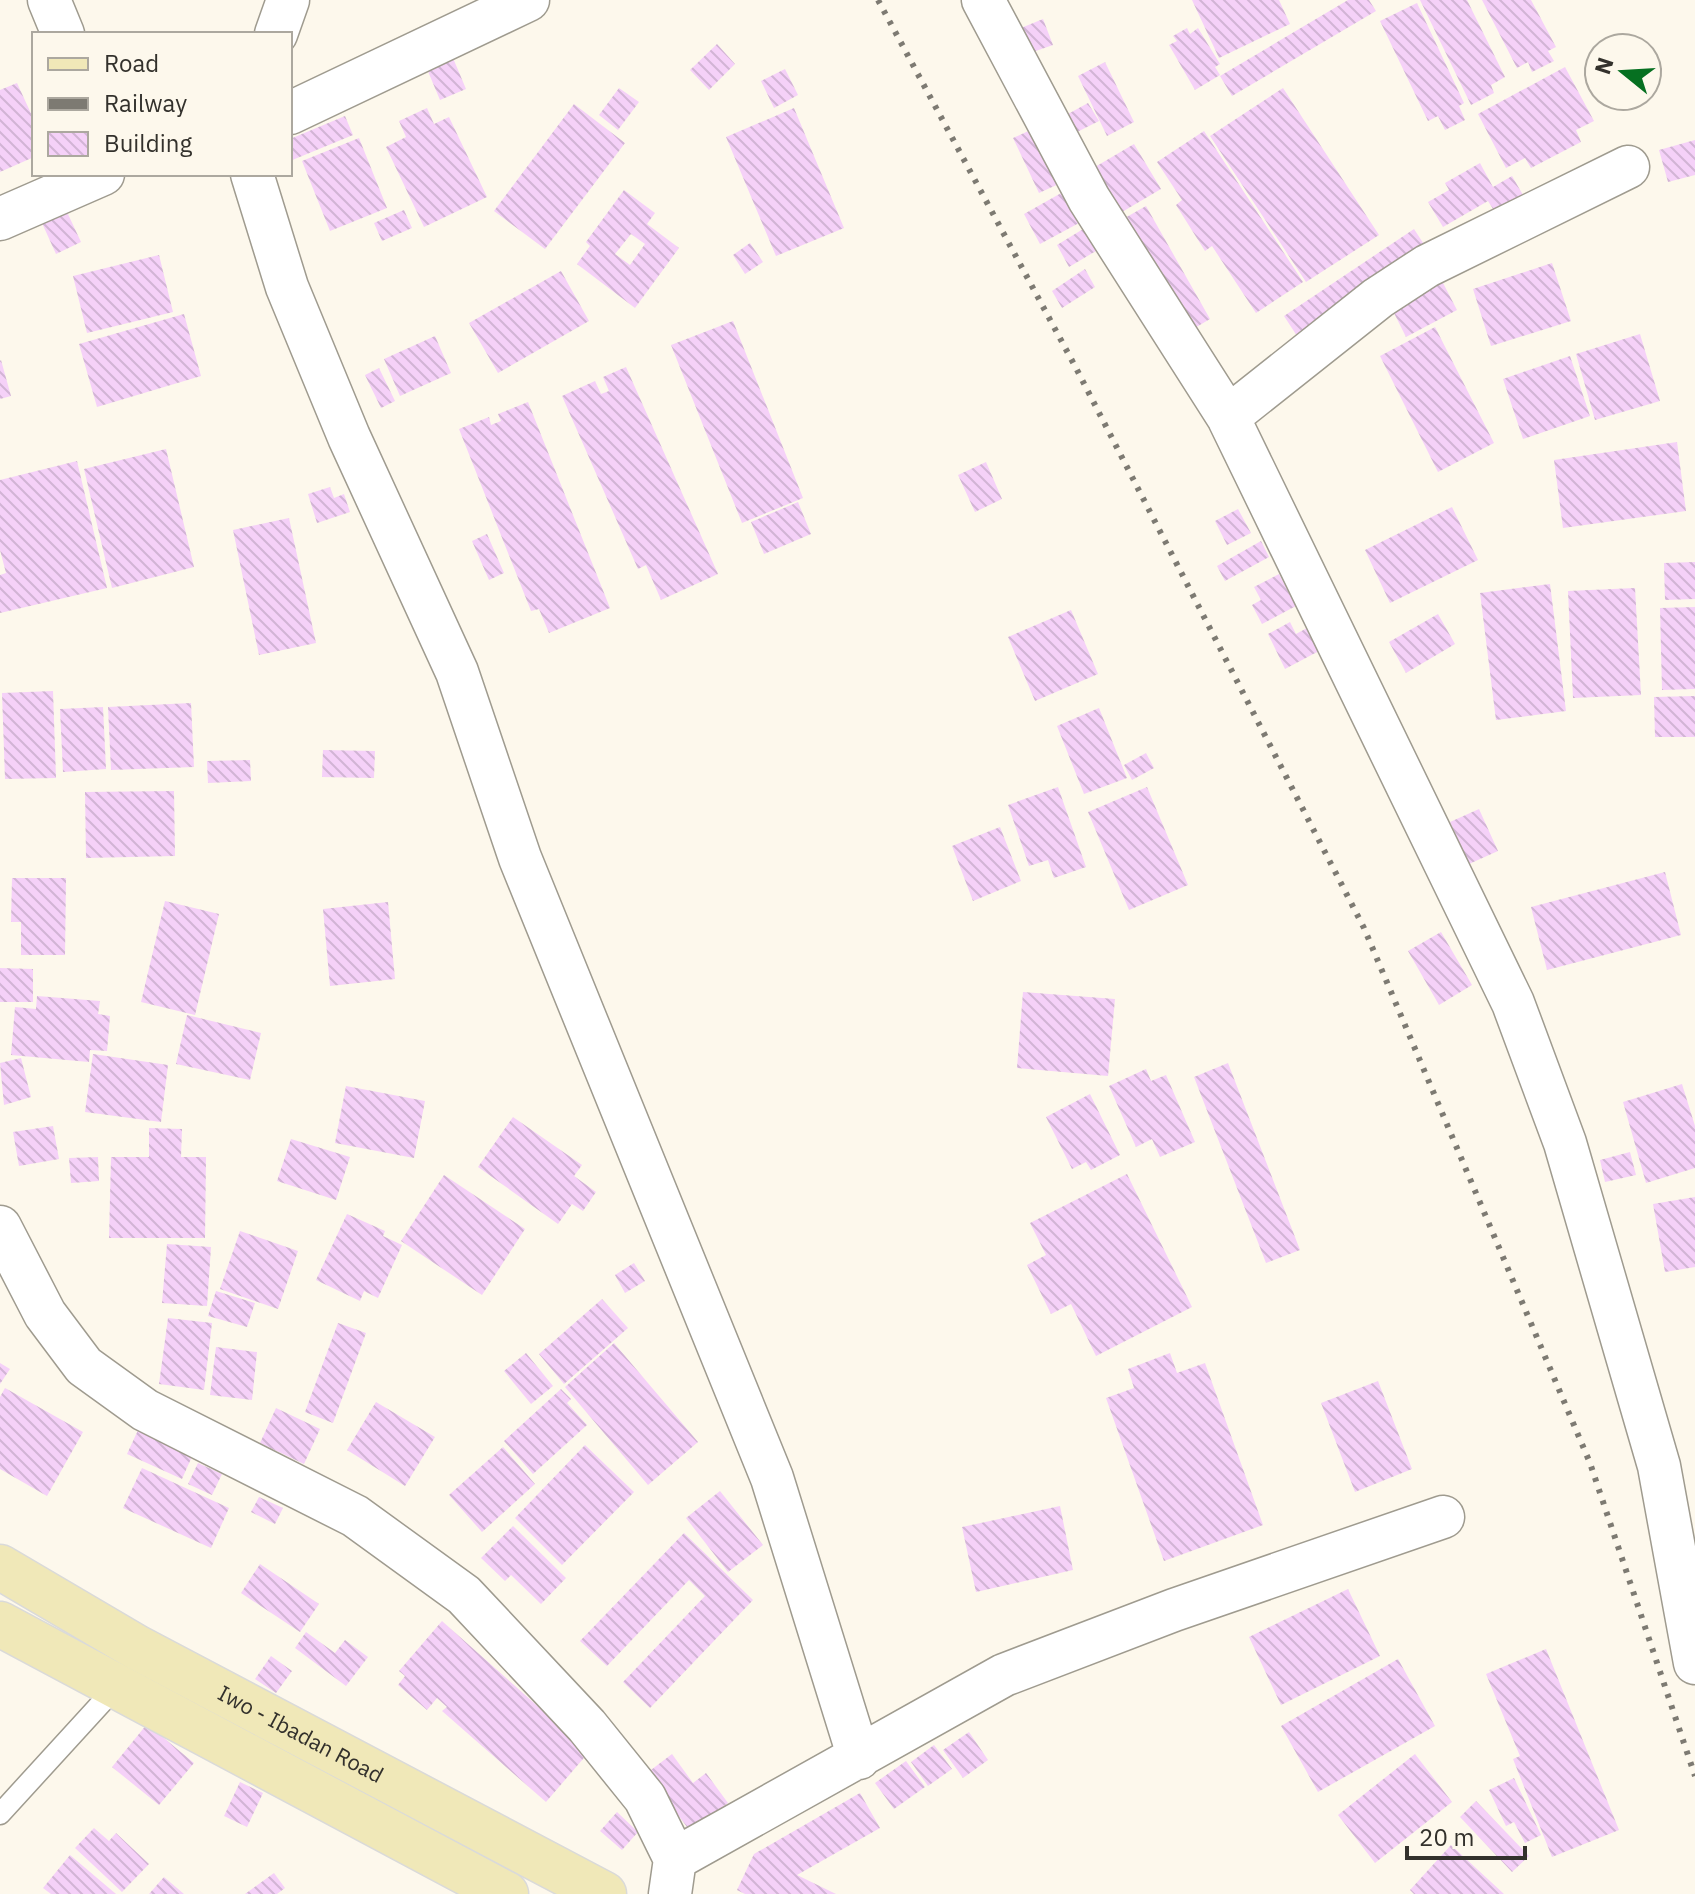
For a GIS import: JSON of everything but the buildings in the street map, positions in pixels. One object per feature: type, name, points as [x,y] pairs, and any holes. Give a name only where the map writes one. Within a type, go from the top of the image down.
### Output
[{"type":"main road","name":"Iwo - Ibadan Road","points":[[0,1567],[136,1647],[604,1894]]},
{"type":"main road","name":"Iwo - Ibadan Road","points":[[0,1624],[506,1894]]},
{"type":"street","points":[[49,0],[62,32]]},
{"type":"street","points":[[277,32],[288,0]]},
{"type":"street","points":[[292,112],[528,0]]},
{"type":"street","points":[[983,0],[1089,199],[1228,417],[1513,1003],[1565,1143],[1659,1466],[1695,1663]]},
{"type":"street","points":[[1228,417],[1366,307],[1427,266],[1628,167]]},
{"type":"street","points":[[0,219],[98,176]]},
{"type":"street","points":[[253,176],[287,287],[349,437],[457,672],[520,858],[772,1478],[859,1758]]},
{"type":"street","points":[[0,1227],[45,1314],[84,1366],[145,1410],[355,1516],[464,1595],[587,1726],[645,1798],[672,1877],[859,1758],[1004,1675],[1174,1610],[1443,1517]]},
{"type":"lane","points":[[0,1814],[117,1686]]},
{"type":"railway","points":[[878,0],[1076,368],[1364,928],[1590,1463],[1695,1776]]}]
